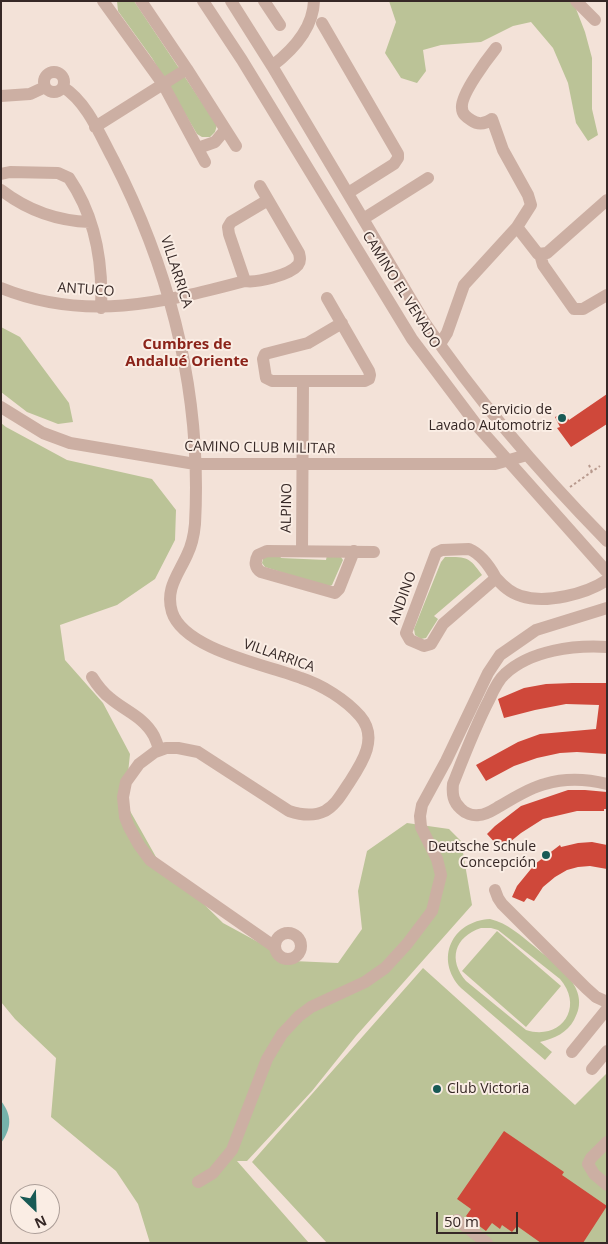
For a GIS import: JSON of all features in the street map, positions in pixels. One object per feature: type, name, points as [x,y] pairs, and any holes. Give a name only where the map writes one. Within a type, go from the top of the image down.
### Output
[{"type":"street","points":[[141,1],[187,68],[236,146]]},
{"type":"street","name":"CAMINO EL VENADO","points":[[203,1],[242,60],[412,339],[454,396],[507,461],[607,572]]},
{"type":"street","name":"CAMINO EL VENADO","points":[[230,1],[261,48],[440,344],[502,425],[607,541]]},
{"type":"street","points":[[264,1],[280,25]]},
{"type":"street","points":[[272,66],[299,42],[312,15],[314,1]]},
{"type":"street","points":[[576,1],[595,20]]},
{"type":"street","points":[[106,2],[163,84],[205,162]]},
{"type":"street","points":[[322,23],[398,154],[394,164],[348,193]]},
{"type":"street","points":[[242,60],[261,48]]},
{"type":"street","points":[[440,344],[447,333],[464,285],[517,227],[530,209],[531,202],[503,150],[492,119],[485,123],[475,123],[463,113],[462,104],[474,78],[496,48]]},
{"type":"street","points":[[95,127],[187,68]]},
{"type":"street","name":"VILLARRICA","points":[[1,96],[30,94],[45,87],[53,92],[59,91],[64,87],[78,100],[121,175],[146,230],[170,299],[182,344],[189,383],[193,415],[195,464],[195,522],[192,542],[172,583],[170,593],[172,612],[178,624],[216,649],[254,664],[303,678],[334,695],[355,711],[364,722],[368,734],[368,746],[362,762],[336,802],[322,812],[308,815],[289,811],[198,752],[178,748],[160,750]]},
{"type":"street","points":[[198,148],[215,142],[225,130]]},
{"type":"street","points":[[1,174],[10,172],[58,174],[66,175],[71,181],[90,222],[100,258],[101,308]]},
{"type":"street","points":[[364,219],[428,178]]},
{"type":"street","points":[[245,281],[228,234],[228,227],[233,220],[268,200],[260,186]]},
{"type":"street","points":[[1,190],[17,201],[45,214],[68,220],[90,222]]},
{"type":"street","name":"ANTUCO","points":[[1,288],[46,302],[101,308],[136,306],[245,281],[254,282],[286,272],[299,264],[299,253],[268,200]]},
{"type":"street","points":[[517,227],[535,252],[540,254],[547,253],[607,200]]},
{"type":"street","points":[[540,254],[543,265],[574,309],[583,309],[607,295]]},
{"type":"street","points":[[327,298],[342,323],[369,371],[370,377],[365,380],[303,381],[267,380],[264,376],[263,357],[269,352],[308,343],[342,323]]},
{"type":"street","name":"ALPINO","points":[[302,551],[303,381]]},
{"type":"street","name":"CAMINO CLUB MILITAR","points":[[1,407],[42,433],[70,443],[195,464],[495,464],[528,454]]},
{"type":"street","name":"ANDINO","points":[[496,578],[443,624],[431,644],[424,646],[406,637],[438,551],[466,549],[473,551],[489,567],[508,591],[521,597],[574,596],[607,580]]},
{"type":"street","points":[[354,551],[339,589],[335,593],[261,572],[256,566],[256,558],[264,552],[302,551],[354,551],[374,552]]},
{"type":"street","points":[[198,1182],[214,1173],[232,1150],[267,1059],[282,1034],[299,1016],[312,1007],[365,982],[385,968],[407,944],[432,911],[441,875],[437,859],[421,827],[422,805],[446,761],[488,673],[500,655],[536,630],[607,608]]},
{"type":"street","points":[[607,647],[577,646],[558,650],[525,661],[504,674],[474,729],[452,791],[455,803],[459,807],[468,814],[479,816],[544,784],[581,780],[607,784]]},
{"type":"street","points":[[92,677],[103,692],[148,727],[160,750],[140,764],[130,775],[124,790],[122,804],[133,836],[150,860],[158,867],[275,948]]},
{"type":"street","points":[[495,890],[502,904],[550,953],[596,997],[607,1002]]},
{"type":"street","points":[[572,1052],[607,1009]]},
{"type":"street","points":[[592,1069],[607,1051]]},
{"type":"street","points":[[606,1145],[591,1158],[588,1164],[594,1174],[607,1185]]},
{"type":"street","points":[[457,1220],[487,1243]]},
{"type":"path","points":[[589,465],[592,472]]},
{"type":"path","points":[[562,492],[600,466]]},
{"type":"green space","points":[[117,1],[134,1],[217,125],[215,132],[210,137],[202,137],[197,134],[152,58],[118,11]]},
{"type":"green space","points":[[389,1],[573,1],[585,32],[592,58],[592,109],[598,135],[588,141],[576,123],[568,83],[553,48],[531,22],[513,26],[481,42],[441,45],[423,50],[426,71],[417,83],[401,78],[385,53],[396,22]]},
{"type":"green space","points":[[1,327],[20,337],[69,403],[73,422],[58,424],[27,412],[1,392]]},
{"type":"green space","points":[[1,423],[67,460],[152,479],[176,510],[175,540],[155,579],[117,605],[60,625],[65,660],[103,703],[130,754],[125,802],[156,857],[223,923],[293,961],[338,963],[362,929],[358,891],[367,851],[407,823],[449,829],[461,841],[472,905],[356,1036],[312,1091],[247,1161],[237,1161],[309,1243],[150,1243],[138,1204],[116,1171],[51,1117],[56,1058],[15,1019],[1,1002]]},
{"type":"green space","points":[[279,554],[281,558],[326,560],[327,555],[341,557],[343,560],[332,585],[328,587],[265,567],[262,563],[266,556]]},
{"type":"green space","points":[[445,557],[467,559],[471,561],[482,575],[434,616],[438,619],[426,638],[421,639],[415,635],[414,629],[441,562]]},
{"type":"green space","points":[[490,919],[514,930],[553,961],[570,978],[576,988],[579,1008],[571,1025],[551,1039],[540,1042],[552,1052],[545,1060],[461,988],[453,977],[448,954],[451,943],[457,934],[477,921]],"holes":[[[481,928],[498,930],[560,979],[567,990],[570,1001],[569,1011],[565,1019],[558,1026],[549,1031],[526,1030],[466,981],[460,973],[456,957],[460,943],[472,932]]]},
{"type":"green space","points":[[497,931],[561,986],[526,1027],[462,971]]},
{"type":"green space","name":"Club Victoria","points":[[423,968],[575,1105],[607,1073],[607,1243],[327,1243],[252,1162]]},
{"type":"water","points":[[1,1101],[9,1116],[9,1127],[1,1143]]},
{"type":"building","points":[[607,394],[607,424],[571,447],[557,428],[560,427],[555,417],[564,412],[569,420]]},
{"type":"building","points":[[607,683],[607,754],[577,752],[560,753],[537,758],[514,766],[486,781],[476,765],[518,742],[540,734],[596,729],[599,705],[566,704],[504,718],[498,699],[524,688],[546,684]]},
{"type":"building","points":[[568,790],[607,792],[607,809],[604,809],[604,811],[577,811],[543,819],[505,846],[501,842],[497,845],[487,834],[521,806]]},
{"type":"building","points":[[592,842],[607,845],[607,869],[590,866],[567,870],[543,887],[534,901],[527,898],[524,902],[512,897],[517,886],[535,864],[560,845],[561,847]]},
{"type":"building","points":[[504,1131],[564,1172],[562,1175],[607,1206],[583,1243],[541,1243],[517,1226],[512,1232],[502,1225],[500,1229],[492,1223],[486,1231],[466,1216],[471,1209],[457,1199]]},
{"type":"place","name":"Servicio de Lavado Automotriz","points":[[562,418]]},
{"type":"place","name":"Deutsche Schule Concepción","points":[[546,855]]},
{"type":"place","name":"Club Victoria","points":[[437,1089]]},
{"type":"district","name":"Cumbres de Andalué Oriente","points":[[187,354]]}]
